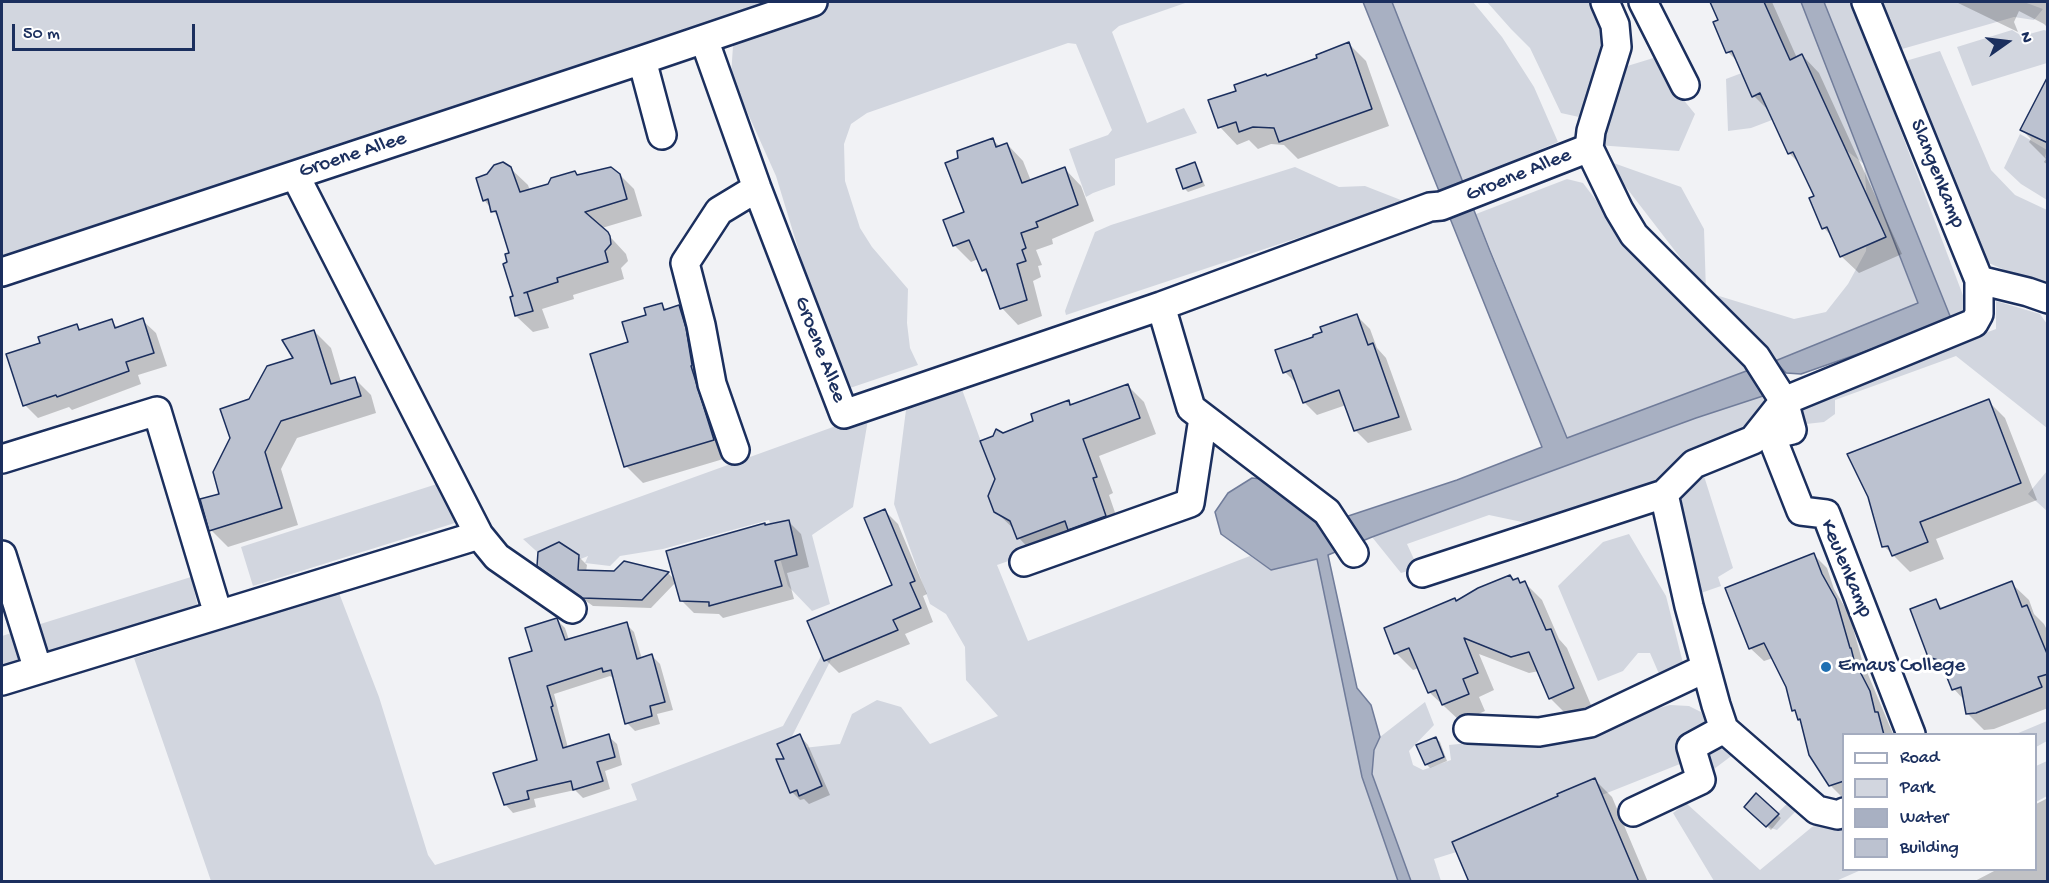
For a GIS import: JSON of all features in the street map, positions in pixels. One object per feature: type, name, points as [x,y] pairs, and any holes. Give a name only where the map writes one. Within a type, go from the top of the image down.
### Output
[{"type":"street","name":"Groene Allee","points":[[2,272],[813,2]]},
{"type":"street","points":[[1643,2],[1685,85]]},
{"type":"street","name":"Slangenkamp","points":[[1866,2],[1979,280]]},
{"type":"street","name":"Groene Allee","points":[[704,39],[757,188],[844,414],[1161,306],[1477,193],[1589,148],[1591,131],[1617,47],[1614,4]]},
{"type":"street","points":[[642,60],[662,135]]},
{"type":"street","name":"Keulenkamp","points":[[1589,148],[1619,210],[1634,235],[1756,357],[1784,401],[1792,430],[1771,435],[1801,511],[1826,514],[1910,733]]},
{"type":"street","points":[[296,175],[479,535],[496,557],[572,609]]},
{"type":"street","points":[[735,450],[712,384],[701,325],[685,263],[719,211],[757,188]]},
{"type":"street","points":[[1422,573],[1664,494],[1694,464],[1753,440],[1784,401],[1974,323],[1979,314],[1979,280],[2048,299]]},
{"type":"street","points":[[1161,306],[1191,408],[1327,512],[1354,553]]},
{"type":"street","points":[[2,459],[157,411],[218,614]]},
{"type":"street","points":[[1024,562],[1190,503],[1203,418]]},
{"type":"street","points":[[1664,494],[1689,606],[1724,729],[1818,810],[1842,813]]},
{"type":"street","points":[[2,681],[479,535]]},
{"type":"street","points":[[2,555],[7,593],[38,670]]},
{"type":"street","points":[[1468,729],[1539,732],[1590,723],[1706,668]]},
{"type":"street","points":[[1633,812],[1701,780],[1691,747],[1724,729]]},
{"type":"green space","points":[[2,2],[784,2],[2,256]]},
{"type":"green space","points":[[830,2],[1188,2],[1119,26],[1112,32],[1147,123],[1184,108],[1197,133],[1115,159],[1115,185],[1086,197],[1069,149],[1108,135],[1112,130],[1076,44],[1068,43],[867,113],[851,124],[844,144],[845,181],[860,228],[872,247],[908,289],[907,323],[910,348],[918,365],[844,390],[833,363],[776,176],[731,76],[734,31]]},
{"type":"green space","points":[[1392,2],[1473,2],[1502,37],[1534,87],[1558,142],[1463,182]]},
{"type":"green space","points":[[1487,2],[1595,2],[1607,31],[1586,115],[1579,117],[1561,113],[1530,48]]},
{"type":"green space","points":[[1758,2],[1801,2],[1864,164],[1808,121],[1772,120],[1751,128],[1728,131],[1726,79],[1768,63],[1761,8]]},
{"type":"green space","points":[[1824,2],[1852,2],[1970,314],[1952,321]]},
{"type":"green space","points":[[1876,2],[2024,2],[2043,9],[2034,20],[2014,17],[1895,51]]},
{"type":"green space","points":[[2012,30],[2022,36],[2047,31],[2047,63],[1972,86],[1957,47]]},
{"type":"green space","points":[[1940,51],[1991,170],[2015,195],[2047,210],[2047,289],[1982,260],[1902,62]]},
{"type":"green space","points":[[1660,56],[1674,88],[1695,114],[1679,151],[1597,145],[1614,108],[1624,67]]},
{"type":"green space","points":[[2020,134],[2047,150],[2045,157],[2047,159],[2047,200],[2021,184],[2004,168]]},
{"type":"green space","points":[[1605,160],[1681,187],[1704,229],[1706,291]]},
{"type":"green space","points":[[1864,165],[1918,304],[1774,361],[1707,292],[1794,319],[1826,312],[1848,284],[1866,251],[1868,211]]},
{"type":"green space","points":[[1295,167],[1339,187],[1365,186],[1406,202],[1066,315],[1065,311],[1095,232]]},
{"type":"green space","points":[[1567,179],[1583,183],[1627,241],[1749,370],[1567,438],[1476,214]]},
{"type":"green space","points":[[1996,301],[2040,314],[2047,324],[2047,428],[1956,356],[1835,400],[1835,414],[1824,422],[1806,424],[1798,417],[1801,402],[1996,329]]},
{"type":"green space","points":[[960,384],[1019,534],[1082,514],[1089,533],[997,565],[1028,641],[1250,556],[1271,570],[1317,558],[1362,777],[1398,881],[211,881],[134,658],[339,593],[379,697],[428,855],[435,865],[637,800],[631,784],[783,726],[826,647],[840,642],[785,750],[840,744],[852,714],[877,700],[901,707],[930,744],[998,716],[966,680],[965,647],[946,614],[930,604],[894,504],[907,402]]},
{"type":"green space","points":[[1766,395],[1765,413],[1745,435],[1668,480],[1541,526],[1489,515],[1407,544],[1418,568],[1401,573],[1372,537],[1696,418]]},
{"type":"green space","points":[[869,414],[853,507],[812,535],[830,604],[812,611],[788,586],[769,520],[663,549],[620,556],[610,566],[585,563],[588,556],[556,569],[523,539]]},
{"type":"green space","points":[[1759,446],[1764,452],[1704,476],[1733,568],[1718,577],[1721,586],[1698,594],[1673,498],[1685,484]]},
{"type":"green space","points":[[2047,471],[2047,511],[2028,494]]},
{"type":"green space","points":[[440,483],[458,522],[253,586],[241,547]]},
{"type":"green space","points":[[1629,534],[1666,596],[1683,663],[1674,671],[1660,676],[1650,653],[1638,653],[1623,671],[1598,681],[1558,586],[1603,542]]},
{"type":"green space","points":[[191,577],[200,616],[2,673],[2,636]]},
{"type":"green space","points":[[1425,702],[1434,725],[1409,751],[1413,765],[1423,770],[1451,760],[1449,745],[1489,741],[1526,744],[1587,738],[1649,711],[1670,705],[1689,706],[1701,712],[1709,728],[1685,762],[1466,849],[1434,859],[1441,881],[1411,881],[1372,774],[1372,763],[1374,750],[1380,737]]},
{"type":"green space","points":[[2047,721],[2047,741],[2037,746],[2037,733],[2018,733]]},
{"type":"green space","points":[[1717,745],[1731,745],[1738,751],[1710,772],[1706,749]]},
{"type":"green space","points":[[2047,761],[2047,796],[2037,801],[2037,766]]},
{"type":"green space","points":[[1792,799],[1797,810],[1777,830],[1771,828],[1767,823]]},
{"type":"green space","points":[[1686,803],[1760,870],[1812,827],[1825,823],[1842,823],[1842,871],[1859,871],[1836,881],[1714,881],[1673,813]]},
{"type":"water","points":[[1363,2],[1392,2],[1490,251],[1567,438],[1749,370],[1766,395],[1696,418],[1328,555],[1357,688],[1371,705],[1380,737],[1374,750],[1372,774],[1411,881],[1398,881],[1362,777],[1317,559],[1271,570],[1221,534],[1215,512],[1228,493],[1252,478],[1272,480],[1303,503],[1318,526],[1457,480],[1542,447]]},
{"type":"water","points":[[1801,2],[1824,2],[1952,321],[1801,374],[1786,373],[1775,361],[1918,303]]},
{"type":"building","points":[[1710,2],[1764,2],[1790,60],[1802,54],[1886,237],[1840,257],[1827,227],[1822,229],[1809,198],[1814,196],[1793,152],[1788,154],[1760,93],[1752,97],[1732,51],[1726,53],[1713,22],[1718,20]]},
{"type":"building","points":[[1349,42],[1372,109],[1279,142],[1274,128],[1253,127],[1239,132],[1236,122],[1218,128],[1208,100],[1236,91],[1234,85],[1317,58],[1316,55]]},
{"type":"building","points":[[2048,76],[2048,143],[2020,130]]},
{"type":"building","points":[[993,138],[996,147],[1007,143],[1022,183],[1065,167],[1078,205],[1036,222],[1038,227],[1021,233],[1026,248],[1022,250],[1026,261],[1017,264],[1027,300],[1000,309],[986,269],[982,271],[969,240],[953,246],[943,220],[964,212],[945,163],[958,158],[957,151]]},
{"type":"building","points":[[503,162],[511,167],[520,192],[548,184],[551,178],[575,171],[577,175],[611,167],[620,174],[627,199],[585,212],[610,236],[611,244],[605,251],[608,262],[557,278],[558,282],[527,292],[533,311],[515,316],[510,297],[513,296],[503,264],[507,262],[505,254],[509,253],[496,211],[491,212],[488,199],[483,201],[476,178],[487,174],[494,165]]},
{"type":"building","points":[[1195,162],[1202,182],[1183,189],[1176,169]]},
{"type":"building","points":[[662,303],[664,310],[679,305],[686,328],[691,366],[714,440],[624,467],[590,354],[628,342],[622,322],[646,315],[644,308]]},
{"type":"building","points":[[1357,314],[1368,345],[1373,343],[1399,417],[1354,431],[1339,390],[1303,403],[1291,370],[1283,373],[1275,350],[1313,337],[1322,332],[1320,327]]},
{"type":"building","points":[[143,318],[154,353],[126,362],[129,371],[57,397],[56,395],[23,406],[6,354],[40,343],[38,337],[77,324],[79,330],[112,319],[115,328]]},
{"type":"building","points":[[314,330],[331,384],[355,377],[361,396],[281,421],[265,452],[282,508],[209,531],[200,499],[219,494],[213,472],[230,438],[220,409],[249,399],[267,366],[293,358],[282,340]]},
{"type":"building","points":[[1128,384],[1140,418],[1083,439],[1097,477],[1093,478],[1106,516],[1068,530],[1065,521],[1017,539],[1010,521],[994,512],[988,496],[995,479],[980,441],[993,436],[996,429],[1003,433],[1033,421],[1031,414],[1069,400],[1070,405]]},
{"type":"building","points":[[1989,399],[2021,483],[1920,522],[1928,542],[1892,556],[1888,546],[1882,547],[1868,497],[1847,454]]},
{"type":"building","points":[[885,509],[915,581],[910,583],[921,608],[893,620],[898,630],[824,661],[807,621],[892,585],[864,518]]},
{"type":"building","points":[[789,520],[797,555],[775,561],[782,586],[709,606],[709,602],[680,601],[666,551],[765,523],[765,525]]},
{"type":"building","points":[[559,542],[579,555],[578,570],[614,571],[624,561],[669,572],[642,600],[582,598],[537,566],[538,552]]},
{"type":"building","name":"Emaus College","points":[[1814,553],[1822,574],[1836,599],[1854,660],[1870,691],[1883,733],[1842,733],[1842,782],[1829,786],[1809,755],[1800,719],[1798,720],[1795,710],[1792,711],[1786,687],[1764,643],[1749,649],[1725,588]]},
{"type":"building","points":[[1510,575],[1513,580],[1518,578],[1520,583],[1525,581],[1546,630],[1551,629],[1574,688],[1549,699],[1529,652],[1511,657],[1464,638],[1478,673],[1463,679],[1469,694],[1442,705],[1436,690],[1428,693],[1409,648],[1394,654],[1384,628],[1455,598],[1456,601],[1478,588]]},
{"type":"building","points":[[2012,581],[2022,607],[2027,605],[2048,656],[2048,674],[2038,677],[2042,687],[1976,713],[1966,714],[1961,687],[1952,690],[1938,660],[1928,657],[1910,609],[1936,599],[1940,609]]},
{"type":"building","points":[[557,618],[565,640],[627,622],[637,659],[652,654],[665,702],[650,706],[652,716],[625,724],[611,670],[603,672],[602,668],[547,686],[563,748],[609,734],[615,757],[597,762],[603,781],[573,790],[571,781],[527,791],[529,799],[504,805],[493,773],[537,760],[509,658],[532,651],[525,628]]},
{"type":"building","points":[[800,734],[822,786],[799,796],[797,790],[790,793],[776,759],[784,759],[777,744]]},
{"type":"building","points":[[1436,737],[1444,757],[1425,765],[1416,745]]},
{"type":"building","points":[[1595,778],[1639,882],[1469,882],[1452,842]]},
{"type":"building","points":[[1756,793],[1779,814],[1766,827],[1744,807]]},
{"type":"place","name":"Emaus College","points":[[1826,667]]}]
